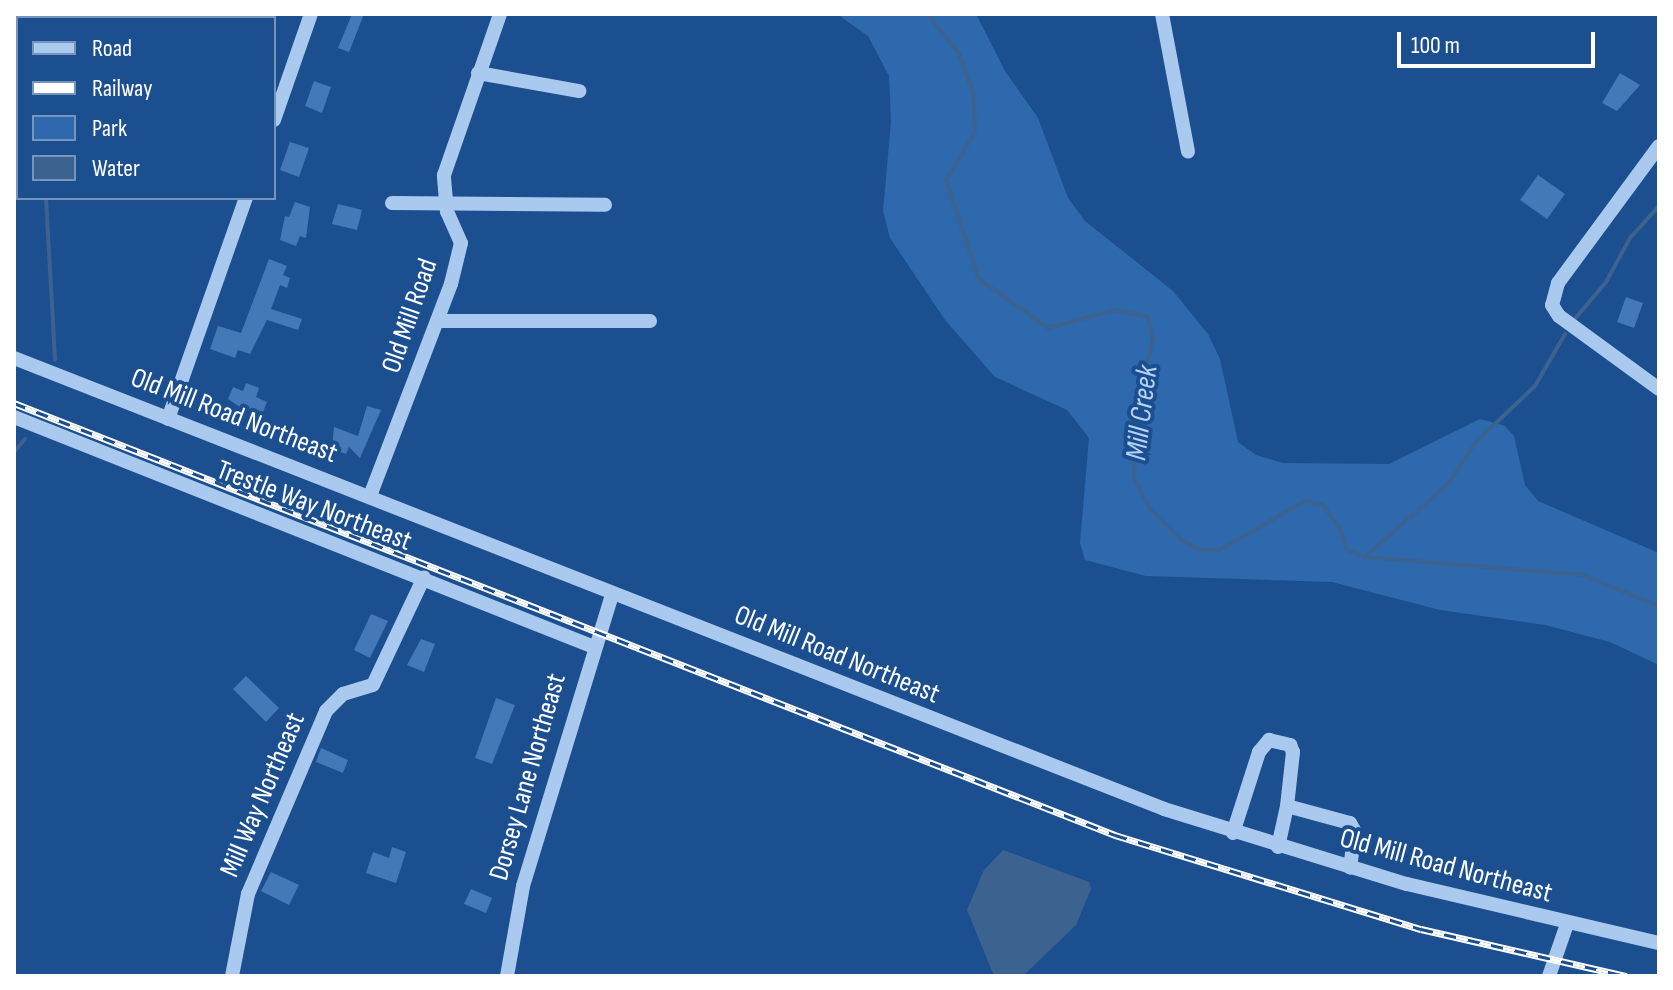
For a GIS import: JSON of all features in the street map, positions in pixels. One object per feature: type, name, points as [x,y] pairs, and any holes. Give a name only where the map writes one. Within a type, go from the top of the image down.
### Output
[{"type":"street","points":[[276,114],[311,14]]},
{"type":"street","name":"Old Mill Road","points":[[370,496],[437,321],[461,243],[446,200],[444,175],[500,14]]},
{"type":"street","points":[[1162,14],[1188,152]]},
{"type":"street","points":[[478,73],[579,91]]},
{"type":"street","points":[[1659,146],[1558,283],[1552,305],[1559,316],[1659,389]]},
{"type":"street","points":[[168,419],[245,200]]},
{"type":"street","points":[[392,203],[421,207],[446,200],[605,205]]},
{"type":"street","points":[[437,321],[650,321]]},
{"type":"street","name":"Old Mill Road Northeast","points":[[14,358],[370,496],[1059,771],[1233,833],[1350,868],[1567,924],[1659,943]]},
{"type":"street","name":"Trestle Way Northeast","points":[[14,417],[424,577],[594,647]]},
{"type":"street","name":"Mill Way Northeast","points":[[232,976],[248,894],[326,711],[343,694],[373,685],[424,577]]},
{"type":"street","name":"Dorsey Lane Northeast","points":[[507,976],[520,898],[612,595]]},
{"type":"street","points":[[1233,833],[1259,752],[1269,740],[1290,745],[1293,752],[1287,806],[1278,847]]},
{"type":"street","points":[[1287,806],[1350,823],[1355,832],[1350,868]]},
{"type":"street","points":[[1549,976],[1567,924]]},
{"type":"green space","points":[[837,14],[976,14],[1005,71],[1038,118],[1068,198],[1085,221],[1173,291],[1208,334],[1220,359],[1238,442],[1256,455],[1283,463],[1389,464],[1480,419],[1505,426],[1514,436],[1525,485],[1538,501],[1659,553],[1659,665],[1610,642],[1545,625],[1440,610],[1332,582],[1146,576],[1085,560],[1080,543],[1089,438],[1067,410],[995,377],[945,320],[890,238],[883,211],[891,122],[889,76],[868,36]]},
{"type":"water","points":[[1003,850],[1089,882],[1091,889],[1076,925],[1023,976],[994,976],[967,910],[984,870]]},
{"type":"building","points":[[352,14],[364,14],[349,52],[338,48]]},
{"type":"building","points":[[1620,73],[1640,85],[1617,111],[1602,103]]},
{"type":"building","points":[[314,81],[331,87],[322,113],[305,106]]},
{"type":"building","points":[[290,142],[309,148],[299,177],[280,170]]},
{"type":"building","points":[[1538,175],[1565,194],[1547,219],[1520,200]]},
{"type":"building","points":[[295,202],[310,207],[306,238],[300,236],[296,246],[280,240],[285,216],[289,217]]},
{"type":"building","points":[[338,204],[362,210],[357,230],[332,224]]},
{"type":"building","points":[[269,259],[287,266],[283,275],[290,278],[287,288],[280,285],[271,309],[302,319],[298,330],[267,320],[250,354],[238,350],[235,358],[210,349],[218,326],[241,333]]},
{"type":"building","points":[[1626,297],[1643,303],[1634,328],[1617,322]]},
{"type":"building","points":[[246,383],[259,388],[256,397],[267,402],[263,412],[254,409],[252,415],[228,399],[233,387],[243,391]]},
{"type":"building","points":[[367,406],[381,410],[360,458],[349,447],[346,454],[332,449],[334,427],[358,436]]},
{"type":"building","points":[[371,614],[388,621],[370,658],[354,650]]},
{"type":"building","points":[[421,639],[435,644],[424,672],[407,665]]},
{"type":"building","points":[[246,676],[279,708],[266,722],[233,689]]},
{"type":"building","points":[[496,698],[515,705],[492,764],[475,758]]},
{"type":"building","points":[[321,748],[348,760],[343,773],[316,762]]},
{"type":"building","points":[[392,847],[406,852],[396,883],[366,873],[373,852],[389,858]]},
{"type":"building","points":[[271,872],[299,885],[289,905],[261,891]]},
{"type":"building","points":[[471,889],[492,898],[486,913],[464,904]]},
{"type":"waterway","name":"Mill Creek","points":[[928,14],[959,54],[973,92],[975,132],[946,180],[979,279],[1048,328],[1115,310],[1148,317],[1153,339],[1136,410],[1134,479],[1151,510],[1181,540],[1201,550],[1220,550],[1305,501],[1323,505],[1339,527],[1347,550],[1365,557],[1583,575],[1659,606]]},
{"type":"waterway","points":[[46,200],[55,360]]},
{"type":"waterway","points":[[1574,320],[1606,282],[1630,238],[1659,206]]},
{"type":"waterway","points":[[1365,557],[1448,484],[1476,442],[1535,386],[1565,334]]},
{"type":"waterway","points":[[14,452],[25,439]]},
{"type":"railway","points":[[14,403],[1115,835],[1421,929],[1627,976]]}]
